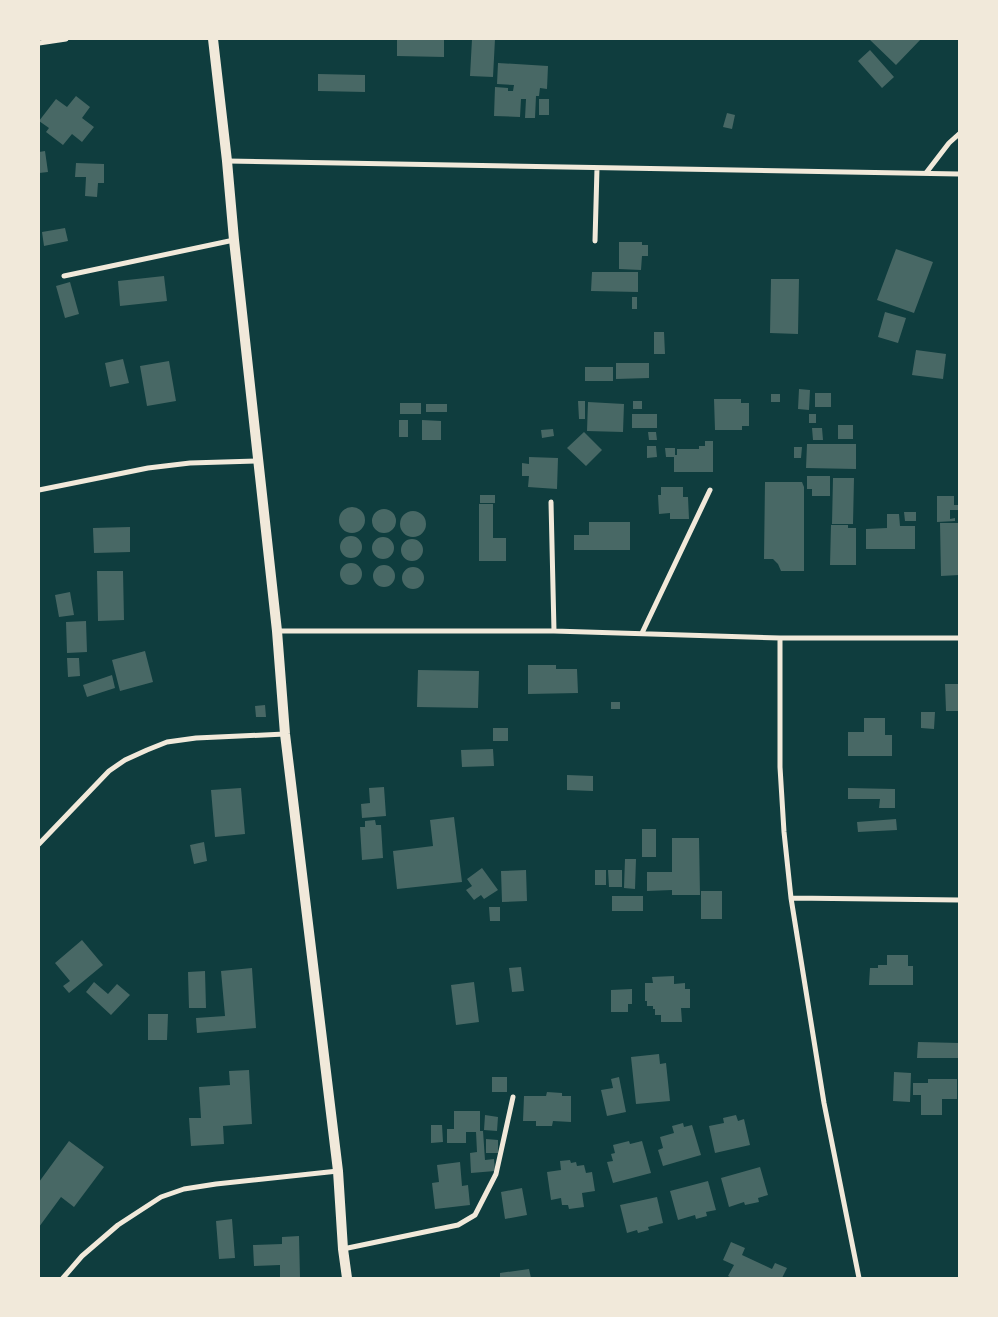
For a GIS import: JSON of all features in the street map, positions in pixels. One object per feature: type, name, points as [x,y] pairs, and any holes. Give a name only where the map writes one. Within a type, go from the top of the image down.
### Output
[{"type":"main road","points":[[213,39],[277,631],[285,734],[338,1170],[346,1278]]},
{"type":"street","points":[[39,43],[66,39]]},
{"type":"street","points":[[926,173],[949,143],[959,134]]},
{"type":"street","points":[[227,161],[959,174]]},
{"type":"street","points":[[595,241],[597,168]]},
{"type":"street","points":[[64,276],[234,240]]},
{"type":"street","points":[[39,490],[148,468],[190,463],[259,460]]},
{"type":"street","points":[[642,633],[710,490]]},
{"type":"street","points":[[551,502],[554,631]]},
{"type":"street","points":[[277,631],[554,631],[780,638],[959,638]]},
{"type":"street","points":[[780,638],[780,767],[790,898],[823,1094],[858,1278]]},
{"type":"street","points":[[39,844],[109,771],[125,760],[147,750],[167,742],[196,738],[285,734]]},
{"type":"street","points":[[790,898],[959,900]]},
{"type":"street","points":[[343,1249],[458,1225],[475,1215],[496,1174],[513,1097]]},
{"type":"street","points":[[63,1278],[82,1256],[118,1225],[161,1197],[184,1189],[216,1184],[338,1170]]},
{"type":"building","points":[[397,39],[444,39],[444,57],[397,56]]},
{"type":"building","points":[[472,39],[495,39],[493,77],[470,76]]},
{"type":"building","points":[[869,39],[921,39],[896,65]]},
{"type":"building","points":[[870,50],[894,77],[882,88],[858,61]]},
{"type":"building","points":[[498,63],[548,66],[547,89],[540,88],[539,96],[536,96],[535,118],[525,118],[526,99],[521,99],[520,117],[494,116],[495,87],[508,88],[508,91],[513,91],[514,85],[497,84]]},
{"type":"building","points":[[318,74],[365,75],[365,92],[318,91]]},
{"type":"building","points":[[76,96],[90,107],[82,118],[94,127],[82,142],[72,134],[63,145],[46,132],[49,128],[39,121],[56,99],[67,107]]},
{"type":"building","points":[[539,99],[549,99],[549,115],[539,115]]},
{"type":"building","points":[[727,113],[735,115],[732,129],[723,127]]},
{"type":"building","points":[[45,151],[48,172],[39,173],[39,152]]},
{"type":"building","points":[[76,163],[104,164],[104,183],[98,183],[97,197],[85,196],[86,177],[75,177]]},
{"type":"building","points":[[65,228],[68,241],[44,246],[42,232]]},
{"type":"building","points":[[619,242],[642,242],[642,245],[648,245],[648,256],[642,256],[641,270],[619,269]]},
{"type":"building","points":[[896,249],[933,262],[914,313],[877,300]]},
{"type":"building","points":[[592,272],[638,272],[638,292],[591,291]]},
{"type":"building","points":[[164,276],[167,301],[120,306],[118,281]]},
{"type":"building","points":[[771,279],[799,279],[798,334],[770,333]]},
{"type":"building","points":[[70,282],[79,314],[65,318],[56,286]]},
{"type":"building","points":[[632,297],[637,297],[637,309],[632,309]]},
{"type":"building","points":[[885,312],[906,318],[898,343],[878,337]]},
{"type":"building","points":[[654,332],[664,332],[665,354],[654,354]]},
{"type":"building","points":[[916,350],[946,354],[943,379],[912,375]]},
{"type":"building","points":[[123,359],[129,383],[110,387],[105,363]]},
{"type":"building","points":[[169,361],[176,401],[147,406],[140,366]]},
{"type":"building","points":[[616,363],[649,363],[649,378],[616,379]]},
{"type":"building","points":[[585,367],[613,367],[613,381],[585,381]]},
{"type":"building","points":[[799,389],[810,390],[809,410],[798,409]]},
{"type":"building","points":[[815,393],[831,393],[831,407],[815,407]]},
{"type":"building","points":[[771,394],[780,394],[780,402],[771,402]]},
{"type":"building","points":[[714,399],[741,399],[741,403],[749,403],[749,426],[742,426],[742,430],[715,430]]},
{"type":"building","points":[[578,401],[585,401],[585,419],[579,419]]},
{"type":"building","points":[[633,401],[642,401],[642,409],[633,409]]},
{"type":"building","points":[[588,402],[624,404],[623,432],[587,431]]},
{"type":"building","points":[[400,403],[421,403],[421,414],[400,414]]},
{"type":"building","points":[[426,404],[447,404],[447,412],[426,412]]},
{"type":"building","points":[[632,414],[657,414],[657,428],[632,428]]},
{"type":"building","points":[[809,414],[816,414],[816,423],[809,423]]},
{"type":"building","points":[[399,420],[408,420],[408,437],[399,437]]},
{"type":"building","points":[[422,420],[441,421],[441,440],[422,440]]},
{"type":"building","points":[[838,425],[853,425],[853,439],[838,439]]},
{"type":"building","points":[[812,428],[822,428],[823,440],[813,440]]},
{"type":"building","points":[[553,429],[554,436],[542,438],[541,430]]},
{"type":"building","points":[[584,432],[602,450],[586,466],[567,448]]},
{"type":"building","points":[[648,432],[656,432],[657,440],[649,440]]},
{"type":"building","points":[[705,441],[713,441],[713,472],[674,472],[674,457],[666,457],[665,448],[675,448],[675,455],[677,455],[677,449],[699,449],[699,446],[705,446]]},
{"type":"building","points":[[807,444],[856,444],[856,469],[806,468]]},
{"type":"building","points":[[647,446],[656,446],[657,457],[647,458]]},
{"type":"building","points":[[794,447],[802,447],[801,458],[794,458]]},
{"type":"building","points":[[529,457],[558,458],[557,489],[528,487],[529,476],[522,476],[522,463],[529,464]]},
{"type":"building","points":[[807,476],[830,476],[830,496],[812,496],[812,489],[807,489]]},
{"type":"building","points":[[833,478],[854,478],[853,524],[832,524]]},
{"type":"building","points":[[765,482],[802,482],[804,487],[804,571],[781,571],[773,559],[764,559]]},
{"type":"building","points":[[661,487],[683,487],[683,497],[688,497],[689,519],[670,519],[670,513],[659,514],[658,495],[661,495]]},
{"type":"building","points":[[480,495],[495,495],[495,503],[480,503]]},
{"type":"building","points":[[937,496],[954,496],[954,505],[958,505],[958,510],[950,510],[950,519],[955,518],[955,521],[937,522]]},
{"type":"building","points":[[479,504],[493,504],[493,538],[506,538],[506,561],[479,561]]},
{"type":"building","points":[[352,507],[361,511],[365,520],[361,529],[352,533],[343,529],[339,520],[343,511]]},
{"type":"building","points":[[379,509],[389,509],[396,516],[396,526],[389,533],[379,533],[372,526],[372,516]]},
{"type":"building","points":[[413,511],[422,515],[426,524],[422,533],[413,537],[404,533],[400,524],[404,515]]},
{"type":"building","points":[[904,512],[916,512],[916,521],[905,521]]},
{"type":"building","points":[[887,514],[899,514],[900,526],[915,526],[915,549],[866,549],[866,529],[887,528]]},
{"type":"building","points":[[589,522],[630,522],[630,550],[574,550],[574,535],[589,535]]},
{"type":"building","points":[[940,523],[959,523],[959,575],[941,576]]},
{"type":"building","points":[[831,525],[848,525],[848,528],[856,528],[856,565],[830,565]]},
{"type":"building","points":[[130,527],[130,552],[94,553],[93,528]]},
{"type":"building","points":[[351,536],[359,539],[362,547],[359,555],[351,558],[343,555],[340,547],[343,539]]},
{"type":"building","points":[[383,537],[391,540],[394,548],[391,556],[383,559],[375,556],[372,548],[375,540]]},
{"type":"building","points":[[412,539],[420,542],[423,550],[420,558],[412,561],[404,558],[401,550],[404,542]]},
{"type":"building","points":[[351,563],[359,566],[362,574],[359,582],[351,585],[343,582],[340,574],[343,566]]},
{"type":"building","points":[[384,565],[392,568],[395,576],[392,584],[384,587],[376,584],[373,576],[376,568]]},
{"type":"building","points":[[413,567],[421,570],[424,578],[421,586],[413,589],[405,586],[402,578],[405,570]]},
{"type":"building","points":[[97,571],[123,571],[124,620],[98,621]]},
{"type":"building","points":[[70,592],[74,615],[59,617],[55,595]]},
{"type":"building","points":[[86,621],[87,652],[67,653],[66,622]]},
{"type":"building","points":[[145,651],[153,682],[120,691],[112,660]]},
{"type":"building","points":[[67,658],[79,658],[80,676],[68,677]]},
{"type":"building","points":[[528,665],[556,665],[556,669],[577,669],[578,693],[528,694]]},
{"type":"building","points":[[418,670],[479,671],[478,708],[417,707]]},
{"type":"building","points":[[112,675],[115,688],[87,697],[83,685]]},
{"type":"building","points":[[945,684],[959,684],[959,711],[946,711]]},
{"type":"building","points":[[611,702],[620,702],[620,709],[611,709]]},
{"type":"building","points":[[265,705],[266,717],[256,717],[255,706]]},
{"type":"building","points":[[921,712],[935,712],[934,729],[921,728]]},
{"type":"building","points":[[864,718],[885,718],[885,735],[892,735],[892,756],[848,756],[848,732],[864,732]]},
{"type":"building","points":[[493,728],[508,728],[508,741],[493,741]]},
{"type":"building","points":[[493,749],[494,766],[462,767],[461,750]]},
{"type":"building","points":[[567,775],[593,776],[593,791],[567,790]]},
{"type":"building","points":[[384,787],[386,816],[362,818],[361,804],[370,803],[369,788]]},
{"type":"building","points":[[241,788],[245,834],[215,837],[211,790]]},
{"type":"building","points":[[848,788],[895,789],[895,808],[879,808],[880,799],[848,799]]},
{"type":"building","points":[[454,817],[462,882],[397,889],[393,851],[433,846],[430,820]]},
{"type":"building","points":[[896,819],[897,830],[858,832],[857,822]]},
{"type":"building","points":[[375,820],[376,825],[381,825],[383,858],[362,860],[360,827],[365,827],[365,821]]},
{"type":"building","points":[[642,829],[656,829],[656,857],[642,857]]},
{"type":"building","points":[[672,838],[699,838],[700,895],[672,895],[672,890],[647,891],[647,872],[672,872]]},
{"type":"building","points":[[204,842],[207,861],[194,864],[190,845]]},
{"type":"building","points":[[625,859],[636,859],[635,889],[624,888]]},
{"type":"building","points":[[482,868],[498,890],[484,899],[481,895],[474,900],[466,890],[472,886],[467,879]]},
{"type":"building","points":[[526,870],[527,901],[502,902],[501,871]]},
{"type":"building","points":[[595,870],[606,870],[606,885],[595,885]]},
{"type":"building","points":[[608,870],[622,870],[622,887],[609,887]]},
{"type":"building","points":[[701,891],[722,891],[722,919],[701,919]]},
{"type":"building","points":[[612,896],[643,896],[643,911],[612,911]]},
{"type":"building","points":[[489,907],[500,907],[500,921],[490,921]]},
{"type":"building","points":[[82,940],[103,965],[69,993],[63,986],[70,981],[55,963]]},
{"type":"building","points":[[887,955],[908,955],[908,966],[913,966],[913,985],[869,985],[870,968],[878,968],[878,965],[887,965]]},
{"type":"building","points":[[521,967],[524,991],[512,992],[509,968]]},
{"type":"building","points":[[252,968],[256,1028],[197,1033],[196,1018],[225,1016],[221,971]]},
{"type":"building","points":[[205,971],[206,1008],[189,1008],[188,972]]},
{"type":"building","points":[[674,976],[674,984],[685,983],[685,989],[690,989],[690,1008],[681,1008],[682,1022],[661,1022],[661,1015],[655,1015],[653,1006],[647,1006],[647,1001],[645,1001],[645,983],[653,983],[652,977]]},
{"type":"building","points":[[94,982],[108,994],[117,984],[130,995],[111,1015],[86,992]]},
{"type":"building","points":[[474,982],[479,1022],[456,1025],[451,985]]},
{"type":"building","points":[[632,989],[632,1004],[628,1004],[628,1012],[611,1012],[611,990]]},
{"type":"building","points":[[148,1014],[168,1014],[167,1040],[148,1040]]},
{"type":"building","points":[[918,1042],[959,1043],[959,1058],[917,1058]]},
{"type":"building","points":[[659,1054],[660,1064],[666,1063],[670,1101],[636,1104],[631,1057]]},
{"type":"building","points":[[249,1070],[252,1124],[223,1126],[224,1144],[191,1146],[189,1118],[201,1118],[199,1087],[230,1085],[229,1071]]},
{"type":"building","points":[[894,1072],[911,1073],[910,1102],[893,1101]]},
{"type":"building","points":[[492,1077],[507,1077],[507,1092],[492,1092]]},
{"type":"building","points":[[619,1077],[626,1112],[607,1116],[601,1090],[613,1088],[611,1079]]},
{"type":"building","points":[[928,1079],[957,1079],[957,1099],[942,1099],[942,1115],[921,1115],[921,1095],[913,1095],[913,1083],[928,1083]]},
{"type":"building","points":[[547,1092],[571,1096],[571,1122],[553,1121],[552,1126],[536,1126],[536,1121],[523,1121],[524,1096],[546,1096]]},
{"type":"building","points":[[454,1111],[480,1111],[480,1131],[483,1131],[485,1160],[494,1159],[495,1171],[471,1173],[470,1153],[477,1152],[476,1132],[466,1132],[466,1143],[447,1143],[447,1129],[454,1129]]},
{"type":"building","points":[[485,1115],[498,1117],[497,1131],[484,1130]]},
{"type":"building","points":[[736,1115],[738,1121],[744,1119],[750,1145],[715,1153],[709,1126],[724,1123],[723,1118]]},
{"type":"building","points":[[683,1123],[684,1127],[692,1125],[701,1155],[663,1166],[658,1150],[663,1148],[660,1137],[674,1133],[672,1126]]},
{"type":"building","points":[[431,1125],[442,1125],[443,1142],[431,1143]]},
{"type":"building","points":[[486,1139],[498,1140],[498,1153],[486,1153]]},
{"type":"building","points":[[69,1141],[104,1167],[74,1207],[61,1197],[39,1227],[39,1182]]},
{"type":"building","points":[[629,1141],[630,1144],[642,1141],[651,1173],[613,1183],[607,1162],[613,1161],[611,1154],[615,1153],[613,1145]]},
{"type":"building","points":[[570,1160],[571,1163],[576,1162],[577,1166],[584,1165],[586,1173],[592,1172],[595,1191],[582,1193],[584,1207],[569,1209],[568,1205],[562,1205],[561,1198],[551,1200],[547,1172],[561,1170],[560,1161]]},
{"type":"building","points":[[460,1162],[462,1186],[468,1185],[470,1205],[435,1209],[432,1183],[439,1182],[437,1165]]},
{"type":"building","points":[[760,1167],[768,1195],[758,1198],[759,1202],[745,1205],[744,1202],[729,1207],[721,1178]]},
{"type":"building","points":[[708,1181],[716,1210],[706,1212],[707,1216],[696,1219],[695,1215],[678,1220],[670,1191]]},
{"type":"building","points":[[522,1188],[527,1215],[505,1219],[501,1192]]},
{"type":"building","points":[[657,1197],[663,1223],[648,1227],[649,1230],[638,1233],[637,1230],[627,1233],[620,1205]]},
{"type":"building","points":[[232,1219],[235,1258],[219,1259],[216,1221]]},
{"type":"building","points":[[299,1236],[300,1277],[280,1278],[280,1265],[254,1266],[253,1245],[282,1244],[282,1237]]},
{"type":"building","points":[[731,1242],[745,1248],[742,1255],[772,1269],[775,1263],[787,1268],[782,1278],[732,1278],[728,1276],[734,1265],[723,1260]]},
{"type":"building","points":[[529,1269],[531,1278],[500,1278],[500,1273]]}]
